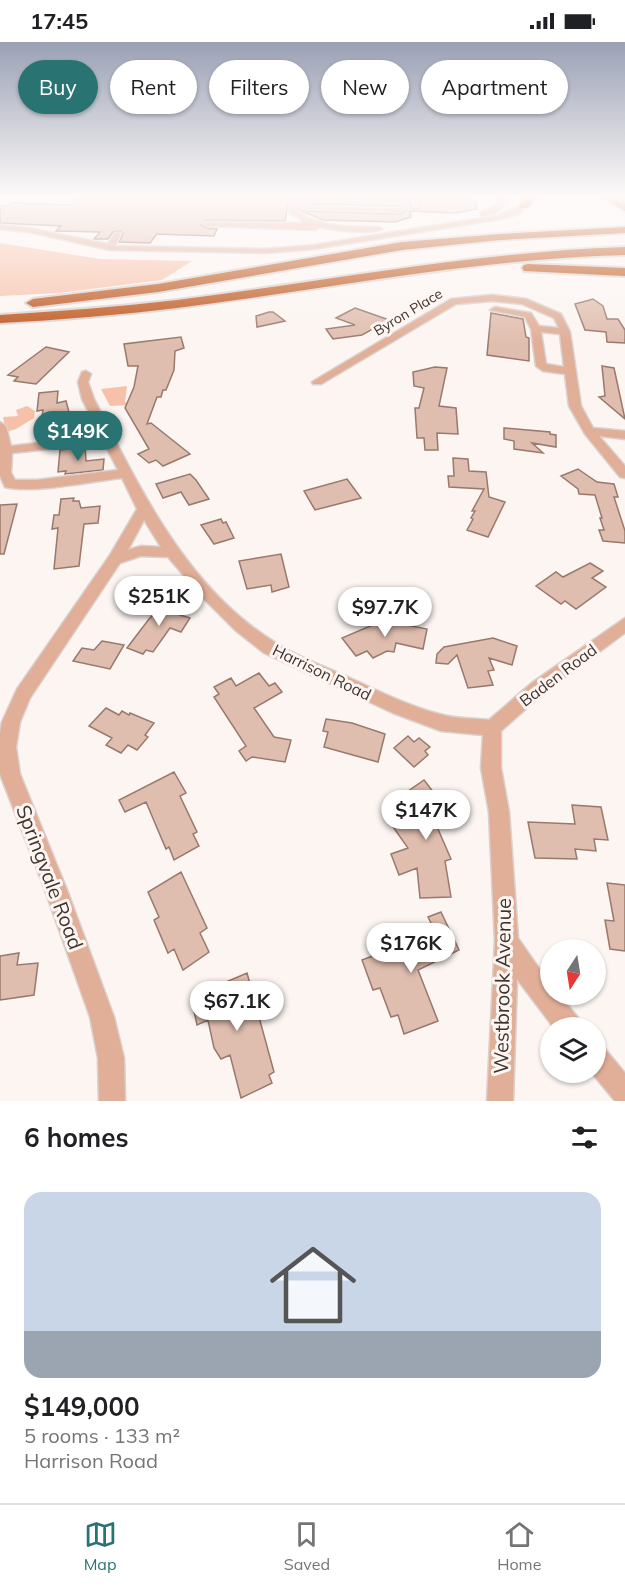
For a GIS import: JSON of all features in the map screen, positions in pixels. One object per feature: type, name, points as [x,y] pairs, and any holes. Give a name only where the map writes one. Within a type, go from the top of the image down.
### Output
[{"type":"highway","points":[[1,311],[170,286],[405,245]]},
{"type":"highway","points":[[402,246],[408,245]]},
{"type":"highway","points":[[1,311],[169,294],[459,251],[531,245]]},
{"type":"highway","points":[[146,308],[478,259],[537,254],[625,252]]},
{"type":"highway","points":[[345,278],[525,260],[625,259]]},
{"type":"highway","points":[[1,311],[146,308],[221,303],[456,271],[535,268],[625,272]]},
{"type":"street","points":[[99,245],[110,248],[182,250],[289,250],[310,245]]},
{"type":"street","points":[[182,250],[185,245]]},
{"type":"street","name":"Byron Place","points":[[317,381],[454,301],[492,298],[539,306],[558,316],[565,332]]},
{"type":"street","points":[[495,310],[528,315],[536,328],[541,366],[545,369],[570,371]]},
{"type":"street","points":[[536,328],[565,332],[575,406],[589,431],[625,474]]},
{"type":"street","name":"Harrison Road","points":[[86,374],[83,382],[88,399],[144,509],[172,552],[208,594],[242,626],[270,648],[399,708],[441,723],[492,728]]},
{"type":"street","points":[[0,426],[6,450],[5,473],[10,484],[126,473]]},
{"type":"street","points":[[589,431],[625,435]]},
{"type":"street","points":[[6,450],[110,439]]},
{"type":"street","name":"Springvale Road","points":[[112,1101],[111,1058],[102,1017],[60,900],[14,783],[7,747],[10,722],[23,694],[115,559],[144,509]]},
{"type":"street","points":[[115,559],[141,551],[172,552]]},
{"type":"street","name":"Baden Road","points":[[492,728],[539,687],[625,624]]},
{"type":"street","name":"Westbrook Avenue","points":[[492,728],[491,768],[499,812],[507,941],[500,1101]]},
{"type":"street","points":[[507,941],[527,973],[561,1017]]},
{"type":"street","points":[[606,1070],[625,1093]]},
{"type":"shaded area","points":[[0,245],[15,245],[100,259],[192,261],[162,280],[59,293],[0,296]]},
{"type":"shaded area","points":[[127,386],[125,402],[130,405],[110,406],[101,389]]},
{"type":"shaded area","points":[[27,406],[35,411],[34,418],[6,432],[3,417],[18,416],[16,410]]},
{"type":"building","points":[[593,299],[603,306],[607,319],[618,319],[625,330],[625,343],[607,342],[606,332],[585,330],[575,304]]},
{"type":"building","points":[[355,308],[389,320],[362,335],[333,339],[326,329],[355,325],[336,318]]},
{"type":"building","points":[[273,312],[285,321],[257,327],[256,316]]},
{"type":"building","points":[[491,313],[523,319],[526,337],[529,338],[529,361],[487,355]]},
{"type":"building","points":[[181,337],[184,348],[175,351],[174,370],[166,390],[163,390],[161,397],[157,397],[147,424],[151,423],[190,454],[163,466],[156,460],[149,463],[138,454],[149,449],[125,408],[134,387],[138,366],[128,366],[124,344]]},
{"type":"building","points":[[46,347],[69,352],[36,384],[14,381],[18,377],[8,375]]},
{"type":"building","points":[[602,366],[614,368],[625,419],[599,397],[605,396]]},
{"type":"building","points":[[435,367],[447,368],[439,406],[456,408],[458,434],[437,433],[438,450],[425,450],[424,438],[417,438],[415,408],[419,408],[424,388],[414,386],[413,372]]},
{"type":"building","points":[[58,391],[57,403],[66,401],[69,412],[67,438],[41,438],[43,410],[37,411],[39,393]]},
{"type":"building","points":[[504,428],[550,432],[556,435],[556,447],[532,443],[543,453],[514,449],[514,441],[504,439]]},
{"type":"building","points":[[85,447],[86,461],[104,459],[103,470],[65,474],[66,471],[58,472],[60,450]]},
{"type":"building","points":[[453,458],[468,459],[469,471],[486,472],[489,497],[505,502],[488,537],[467,530],[473,519],[471,518],[475,511],[472,511],[484,489],[449,487],[448,476],[454,476]]},
{"type":"building","points":[[578,469],[597,482],[614,484],[618,497],[614,497],[625,531],[625,543],[603,541],[599,530],[604,530],[600,518],[602,518],[595,495],[579,494],[578,489],[561,476]]},
{"type":"building","points":[[190,474],[209,499],[189,505],[181,492],[163,498],[156,484]]},
{"type":"building","points":[[347,479],[361,498],[315,510],[304,491]]},
{"type":"building","points":[[74,498],[73,501],[79,501],[81,508],[100,506],[98,523],[84,524],[79,566],[54,569],[58,528],[52,529],[54,515],[59,515],[61,499]]},
{"type":"building","points":[[17,504],[4,554],[0,554],[0,505]]},
{"type":"building","points":[[221,519],[223,523],[226,522],[234,538],[214,544],[201,525]]},
{"type":"building","points":[[281,554],[289,587],[272,592],[271,585],[247,589],[239,561]]},
{"type":"building","points":[[590,563],[603,571],[592,578],[606,587],[576,609],[565,601],[561,604],[536,586],[556,572],[563,577]]},
{"type":"building","points":[[169,599],[184,604],[177,614],[190,618],[181,632],[170,628],[153,652],[146,650],[143,654],[127,648],[149,619]]},
{"type":"building","points":[[376,619],[427,629],[423,649],[396,643],[394,652],[387,651],[373,658],[367,651],[356,656],[342,638],[375,624]]},
{"type":"building","points":[[493,638],[517,646],[512,665],[489,658],[494,670],[488,671],[493,685],[468,688],[457,655],[448,664],[436,663],[437,654],[444,647]]},
{"type":"building","points":[[102,641],[124,645],[110,669],[73,661],[82,648],[94,650]]},
{"type":"building","points":[[259,673],[269,686],[275,683],[282,692],[254,708],[274,737],[291,740],[285,762],[252,757],[246,761],[239,751],[246,746],[214,697],[219,694],[214,687],[231,678],[236,686]]},
{"type":"building","points":[[106,708],[119,715],[122,711],[154,723],[145,735],[148,737],[137,750],[128,745],[121,753],[106,745],[112,738],[89,726]]},
{"type":"building","points":[[326,719],[352,723],[385,734],[378,762],[324,747],[328,732],[323,731]]},
{"type":"building","points":[[408,736],[414,742],[419,738],[430,747],[425,751],[428,755],[414,767],[394,748]]},
{"type":"building","points":[[174,772],[186,793],[180,796],[197,832],[193,834],[199,846],[174,860],[169,847],[166,849],[146,802],[125,812],[119,800]]},
{"type":"building","points":[[424,780],[444,806],[454,799],[463,812],[438,829],[451,859],[445,861],[451,897],[420,898],[417,868],[399,875],[391,854],[408,848],[391,824],[418,807],[407,792]]},
{"type":"building","points":[[572,805],[601,807],[608,840],[594,839],[596,851],[575,849],[577,859],[535,858],[528,822],[575,824]]},
{"type":"building","points":[[181,872],[207,928],[200,933],[209,952],[183,970],[174,949],[168,953],[154,920],[159,917],[148,892]]},
{"type":"building","points":[[607,883],[625,885],[625,951],[610,949],[605,920],[614,921]]},
{"type":"building","points":[[441,912],[459,950],[418,970],[438,1021],[404,1034],[398,1015],[391,1017],[380,988],[373,990],[362,960],[415,940],[413,935],[433,927],[428,917]]},
{"type":"building","points":[[19,953],[17,965],[38,963],[34,995],[0,1000],[0,956]]},
{"type":"building","points":[[247,973],[274,1072],[269,1075],[272,1083],[241,1098],[230,1055],[221,1059],[214,1048],[208,1020],[197,1025],[191,997]]}]
